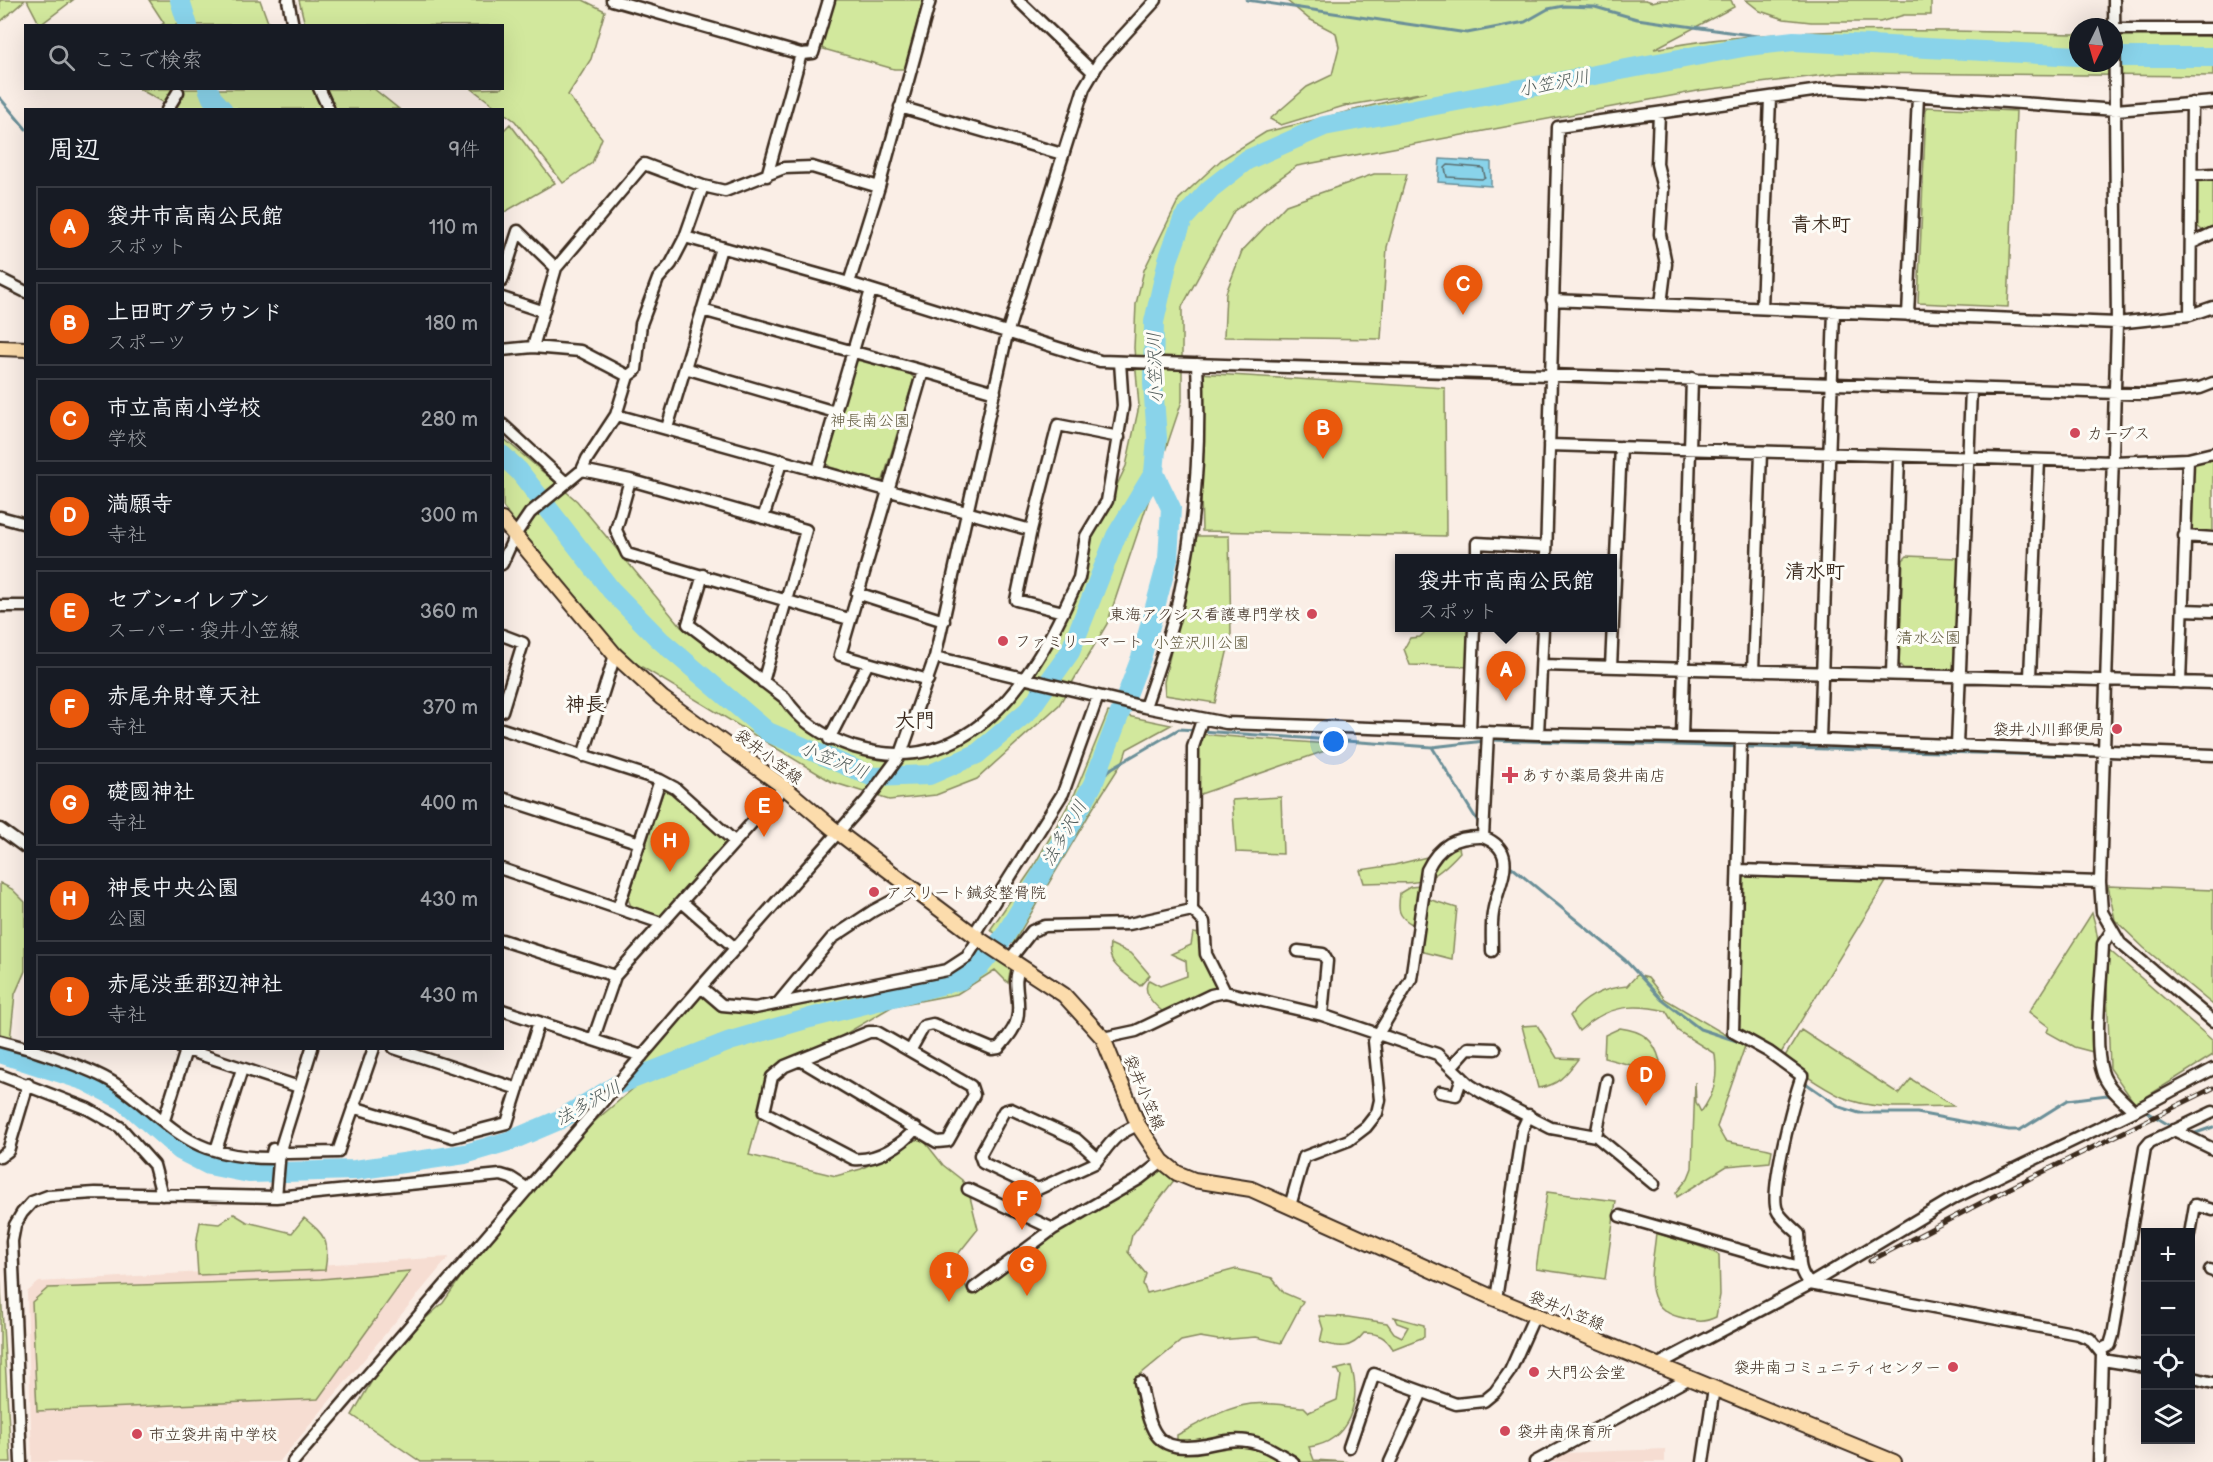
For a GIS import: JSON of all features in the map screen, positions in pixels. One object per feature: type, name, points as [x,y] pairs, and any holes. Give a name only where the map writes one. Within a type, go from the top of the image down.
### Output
[{"type":"main road","points":[[0,348],[24,349]]},
{"type":"main road","name":"袋井小笠線","points":[[504,522],[615,655],[662,698],[784,787],[978,938],[1064,995],[1103,1038],[1138,1125],[1162,1161],[1177,1173],[1194,1180],[1251,1190],[1496,1299],[1894,1462]]},
{"type":"street","points":[[288,0],[293,24]]},
{"type":"street","points":[[612,0],[801,54],[813,53],[829,0]]},
{"type":"street","points":[[849,283],[879,187],[930,0]]},
{"type":"street","points":[[1018,0],[1093,72]]},
{"type":"street","points":[[293,1462],[641,1056],[867,800],[900,755],[935,657],[969,514],[1007,334],[1084,88],[1093,72],[1117,41],[1156,0]]},
{"type":"street","points":[[2114,0],[2115,18]]},
{"type":"street","points":[[2123,29],[2213,29]]},
{"type":"street","points":[[767,176],[801,54]]},
{"type":"street","points":[[2116,72],[2117,323],[2100,882],[2102,912],[2111,932],[2120,943],[2145,967],[2213,1021]]},
{"type":"street","points":[[1477,554],[1478,543],[1546,553],[1558,128],[1827,89],[2116,106],[2213,102]]},
{"type":"street","points":[[320,90],[327,108]]},
{"type":"street","points":[[168,108],[178,92]]},
{"type":"street","points":[[1908,315],[1918,96]]},
{"type":"street","points":[[1762,308],[1770,98]]},
{"type":"street","points":[[2190,315],[2192,103]]},
{"type":"street","points":[[900,107],[1062,154]]},
{"type":"street","points":[[1659,113],[1657,164],[1663,189],[1660,234],[1665,264],[1661,304]]},
{"type":"street","points":[[533,347],[556,268],[644,164],[703,186],[725,191],[784,168],[812,167],[879,187]]},
{"type":"street","points":[[2192,174],[2213,174]]},
{"type":"street","points":[[504,560],[515,535],[530,513],[582,470],[616,415],[628,376],[636,370],[641,324],[658,279],[671,264],[685,237],[703,186]]},
{"type":"street","points":[[504,275],[518,231],[556,268]]},
{"type":"street","points":[[2192,243],[2213,233]]},
{"type":"street","points":[[685,237],[849,283],[1007,334],[1100,361],[1831,382],[2149,394],[2200,388],[2213,383]]},
{"type":"street","points":[[667,428],[721,248]]},
{"type":"street","points":[[0,279],[24,291]]},
{"type":"street","points":[[818,470],[871,290]]},
{"type":"street","points":[[504,299],[542,311]]},
{"type":"street","points":[[1552,300],[2117,323],[2190,315],[2213,307]]},
{"type":"street","points":[[702,310],[995,392]]},
{"type":"street","points":[[1820,740],[1834,311]]},
{"type":"street","points":[[504,350],[533,347],[580,351],[628,376]]},
{"type":"street","points":[[703,575],[688,624],[763,682],[829,739],[864,750],[900,755],[930,751],[954,742],[1004,706],[1029,679],[1079,578],[1086,536],[1107,501],[1123,406],[1120,362]]},
{"type":"street","points":[[1143,706],[1178,600],[1188,551],[1198,465],[1194,364]]},
{"type":"street","points":[[685,368],[835,412]]},
{"type":"street","points":[[923,371],[856,593],[840,655],[928,680]]},
{"type":"street","points":[[1682,737],[1688,450],[1692,378]]},
{"type":"street","points":[[1957,746],[1971,389]]},
{"type":"street","points":[[616,415],[1031,530]]},
{"type":"street","points":[[1063,612],[1016,600],[1058,425],[1119,437]]},
{"type":"street","points":[[504,426],[564,484]]},
{"type":"street","points":[[1550,445],[2113,462],[2188,459],[2213,453]]},
{"type":"street","points":[[1616,554],[1621,447]]},
{"type":"street","points":[[1753,671],[1761,452]]},
{"type":"street","points":[[1892,674],[1899,456]]},
{"type":"street","points":[[2180,683],[2188,459]]},
{"type":"street","points":[[763,518],[782,460]]},
{"type":"street","points":[[2030,677],[2039,460]]},
{"type":"street","points":[[582,470],[630,480],[806,530],[763,682]]},
{"type":"street","points":[[630,480],[616,530],[627,554],[849,619]]},
{"type":"street","points":[[0,517],[24,523]]},
{"type":"street","points":[[2184,537],[2213,538]]},
{"type":"street","points":[[856,593],[944,621]]},
{"type":"street","points":[[0,606],[24,606]]},
{"type":"street","points":[[2183,610],[2213,611]]},
{"type":"street","points":[[1470,732],[1474,632]]},
{"type":"street","points":[[1538,734],[1543,632]]},
{"type":"street","points":[[1611,667],[1613,632]]},
{"type":"street","points":[[504,636],[523,642],[504,704]]},
{"type":"street","points":[[583,756],[615,655]]},
{"type":"street","points":[[935,657],[1202,720],[1226,723],[1538,734],[1820,740],[2213,755]]},
{"type":"street","points":[[829,739],[868,663]]},
{"type":"street","points":[[1542,665],[2213,683]]},
{"type":"street","points":[[701,987],[722,1005],[752,1008],[947,970],[968,957],[1063,793],[1104,697]]},
{"type":"street","points":[[1202,720],[1194,747],[1192,910],[1204,922],[1206,954],[1225,992]]},
{"type":"street","points":[[504,730],[660,780],[675,788],[735,842]]},
{"type":"street","points":[[1483,837],[1488,732]]},
{"type":"street","points":[[1741,739],[1733,1032],[1769,1052],[1802,1076],[1779,1165],[1775,1201],[1777,1211],[1799,1234],[1801,1275],[1810,1284],[2078,1334],[2090,1339],[2101,1355],[2099,1462]]},
{"type":"street","points":[[618,908],[660,780]]},
{"type":"street","points":[[593,1040],[615,976],[784,787]]},
{"type":"street","points":[[504,799],[640,843]]},
{"type":"street","points":[[0,829],[24,847]]},
{"type":"street","points":[[1290,1206],[1304,1157],[1349,1140],[1366,1127],[1377,1113],[1380,1100],[1374,1041],[1376,1033],[1411,979],[1427,870],[1433,857],[1451,842],[1470,836],[1495,841],[1504,855],[1505,867],[1493,913],[1492,951]]},
{"type":"street","points":[[504,870],[661,923]]},
{"type":"street","points":[[1738,870],[2100,882]]},
{"type":"street","points":[[778,1002],[832,938],[873,911],[914,889]]},
{"type":"street","points":[[682,902],[735,948]]},
{"type":"street","points":[[910,1050],[924,1026],[933,1024],[992,1049],[999,1047],[1013,1030],[1017,1019],[1018,1002],[1012,960],[1032,931],[1046,926],[1129,924],[1192,910]]},
{"type":"street","points":[[2111,932],[2103,944],[2098,1052],[2102,1072],[2108,1084],[2134,1111]]},
{"type":"street","points":[[504,941],[615,976]]},
{"type":"street","points":[[1298,951],[1323,954],[1327,961],[1322,1014]]},
{"type":"street","points":[[1103,1038],[1136,1031],[1211,995],[1225,992],[1322,1014],[1437,1054],[1481,1092],[1551,1128],[1596,1136],[1654,1184]]},
{"type":"street","points":[[504,1011],[641,1056]]},
{"type":"street","points":[[353,1107],[453,1137],[507,1123],[539,1022]]},
{"type":"street","points":[[802,1061],[916,1128],[937,1142],[948,1141],[974,1095],[971,1086],[877,1032],[869,1032],[785,1066],[772,1077],[764,1112],[854,1160],[867,1160],[905,1141],[916,1128]]},
{"type":"street","points":[[0,1041],[24,1047]]},
{"type":"street","points":[[1452,1066],[1468,1048],[1495,1049]]},
{"type":"street","points":[[33,1050],[79,1066],[108,1080],[190,1139],[216,1150],[271,1158],[273,1149],[288,1153],[338,1152],[373,1050]]},
{"type":"street","points":[[164,1120],[183,1050]]},
{"type":"street","points":[[186,1050],[299,1087]]},
{"type":"street","points":[[276,1193],[280,1150],[311,1050]]},
{"type":"street","points":[[400,1050],[518,1089]]},
{"type":"street","points":[[216,1150],[243,1069]]},
{"type":"street","points":[[1657,1365],[1810,1284],[1952,1199],[2134,1111],[2213,1069]]},
{"type":"street","points":[[0,1075],[88,1109],[120,1127],[154,1165],[162,1195]]},
{"type":"street","points":[[1440,1092],[1456,1095],[1462,1077]]},
{"type":"street","points":[[1596,1136],[1607,1080]]},
{"type":"street","points":[[0,1157],[8,1151],[28,1084]]},
{"type":"street","points":[[1098,1159],[1076,1139],[1011,1109],[1004,1111],[980,1155],[982,1163],[1038,1189],[1095,1163],[1118,1133],[1138,1125]]},
{"type":"street","points":[[2101,1355],[2110,1345],[2113,1335],[2141,1159],[2150,1142],[2213,1112]]},
{"type":"street","points":[[1496,1299],[1522,1130],[1528,1115]]},
{"type":"street","points":[[2174,1130],[2213,1149]]},
{"type":"street","points":[[974,1288],[1053,1229],[1139,1179],[1162,1161]]},
{"type":"street","points":[[21,1462],[12,1241],[15,1226],[32,1202],[48,1196],[95,1193],[162,1195],[276,1193],[501,1176],[511,1178],[528,1189]]},
{"type":"street","points":[[968,1189],[1053,1229]]},
{"type":"street","points":[[2191,1228],[2195,1205],[2213,1210]]},
{"type":"street","points":[[1620,1215],[1799,1267]]},
{"type":"street","points":[[1349,1446],[1374,1374],[1456,1404],[1484,1401],[1495,1392],[1510,1371],[1534,1315]]},
{"type":"street","points":[[2101,1355],[2141,1366]]},
{"type":"street","points":[[1535,1462],[1690,1378]]},
{"type":"street","points":[[2195,1378],[2213,1383]]},
{"type":"street","points":[[1140,1382],[1149,1419],[1158,1438],[1168,1446],[1185,1449],[1230,1440],[1249,1441],[1293,1462]]},
{"type":"street","points":[[1702,1462],[1714,1388]]},
{"type":"street","points":[[1390,1462],[1422,1392]]},
{"type":"shaded area","points":[[449,1257],[279,1462],[32,1462],[27,1292],[39,1282]]},
{"type":"shaded area","points":[[1665,1449],[1665,1462],[1551,1462],[1563,1453]]},
{"type":"green space","points":[[0,0],[25,0],[0,22]]},
{"type":"green space","points":[[27,0],[73,0],[41,24]]},
{"type":"green space","points":[[149,0],[260,0],[269,24],[162,24]]},
{"type":"green space","points":[[299,0],[583,0],[605,11],[591,59],[568,95],[602,138],[592,163],[563,183],[515,121],[504,113],[504,108],[498,108],[473,90],[504,90],[504,24],[305,24]]},
{"type":"green space","points":[[835,0],[923,0],[905,69],[894,69],[820,48]]},
{"type":"green space","points":[[1286,0],[1646,0],[1652,2],[1731,0],[1734,7],[1654,49],[1759,35],[1812,32],[2069,34],[2069,72],[2123,72],[2123,35],[2213,36],[2213,76],[1841,73],[1703,90],[1297,166],[1234,211],[1182,307],[1182,401],[1107,624],[1059,705],[977,779],[936,795],[889,800],[832,782],[617,652],[504,508],[504,439],[577,501],[681,627],[786,701],[839,746],[913,757],[993,715],[1046,646],[1078,581],[1092,537],[1126,466],[1139,406],[1134,348],[1136,304],[1144,270],[1179,199],[1221,160],[1266,132],[1426,92],[1344,106],[1281,125],[1270,119],[1307,87],[1332,75],[1339,47],[1336,33],[1309,19]]},
{"type":"green space","points":[[1746,0],[1931,0],[1931,15],[1904,15],[1880,22],[1811,22],[1784,19],[1760,11]]},
{"type":"green space","points":[[141,90],[375,90],[398,108],[174,108]]},
{"type":"green space","points":[[1926,107],[2016,111],[2008,307],[1918,303]]},
{"type":"green space","points":[[510,124],[555,183],[504,212],[504,130]]},
{"type":"green space","points":[[1374,174],[1407,174],[1387,247],[1381,339],[1224,337],[1226,293],[1242,251],[1286,205]]},
{"type":"green space","points":[[2213,179],[2213,227],[2203,231],[2196,225],[2197,180]]},
{"type":"green space","name":"神長南公園","points":[[861,360],[910,374],[914,378],[883,480],[878,481],[830,467],[826,463],[856,361]]},
{"type":"green space","points":[[1198,373],[1445,388],[1446,536],[1202,531]]},
{"type":"green space","points":[[2213,459],[2213,533],[2195,532],[2189,527],[2193,464]]},
{"type":"green space","name":"小笠沢川公園","points":[[1197,536],[1229,536],[1231,636],[1215,703],[1165,695],[1164,682]]},
{"type":"green space","name":"清水公園","points":[[1907,556],[1957,558],[1960,563],[1956,666],[1950,670],[1903,668],[1899,664],[1903,560]]},
{"type":"green space","points":[[1425,632],[1474,632],[1472,667],[1410,665],[1404,649],[1410,638],[1420,637]]},
{"type":"green space","points":[[1108,712],[1171,725],[1127,749],[1123,761],[1013,944],[990,930],[1032,869],[1075,793]]},
{"type":"green space","points":[[1198,734],[1342,745],[1192,797]]},
{"type":"green space","points":[[669,789],[727,840],[727,844],[660,916],[631,906],[628,899],[663,792]]},
{"type":"green space","points":[[1281,797],[1283,854],[1236,852],[1232,800]]},
{"type":"green space","points":[[1457,839],[1460,852],[1437,874],[1427,879],[1407,883],[1364,883],[1360,870],[1435,855]]},
{"type":"green space","points":[[1744,870],[1886,882],[1778,1058],[1733,1032]]},
{"type":"green space","points":[[0,883],[12,889],[24,901],[24,973],[15,994],[10,1041],[0,1038]]},
{"type":"green space","points":[[1430,885],[1428,899],[1457,908],[1452,959],[1416,950],[1420,920],[1412,924],[1400,912],[1400,893],[1410,887]]},
{"type":"green space","points":[[2108,886],[2213,890],[2213,1005],[2144,948],[2115,920]]},
{"type":"green space","points":[[2092,913],[2099,964],[2093,1052],[2074,1047],[2047,1032],[2049,1027],[2029,1012]]},
{"type":"green space","points":[[1193,933],[1200,934],[1217,988],[1184,1000],[1178,1007],[1162,1011],[1149,997],[1147,984],[1149,980],[1160,986],[1187,976],[1186,961],[1171,954],[1191,945]]},
{"type":"green space","points":[[979,938],[1011,967],[1008,983],[995,970],[957,994],[893,1006],[770,1078],[749,1155],[836,1176],[861,1169],[918,1139],[924,1141],[943,1165],[962,1180],[968,1189],[978,1229],[954,1259],[968,1291],[1053,1229],[1166,1164],[1175,1179],[1132,1235],[1128,1252],[1146,1274],[1143,1284],[1147,1293],[1236,1269],[1272,1278],[1284,1293],[1303,1301],[1281,1343],[1256,1337],[1218,1340],[1200,1337],[1181,1341],[1136,1378],[1158,1438],[1177,1442],[1177,1435],[1204,1421],[1232,1408],[1251,1404],[1304,1407],[1309,1412],[1337,1400],[1341,1376],[1338,1370],[1334,1370],[1351,1366],[1355,1393],[1349,1418],[1334,1437],[1323,1444],[1309,1447],[1314,1460],[1348,1462],[421,1462],[352,1415],[390,1350],[443,1303],[499,1222],[561,1150],[635,1087],[633,1073],[701,987],[722,1005],[752,1008],[947,970]]},
{"type":"green space","points":[[1110,944],[1132,954],[1150,975],[1140,986],[1114,963],[1111,958]]},
{"type":"green space","points":[[2108,949],[2213,1041],[2213,1055],[2135,1104],[2110,1068],[2106,964]]},
{"type":"green space","points":[[1637,975],[1648,978],[1665,999],[1745,1046],[1717,1127],[1725,1141],[1772,1150],[1770,1162],[1727,1166],[1677,1197],[1676,1193],[1688,1178],[1692,1168],[1695,1082],[1696,1102],[1701,1112],[1710,1098],[1714,1085],[1715,1054],[1678,1031],[1666,1011],[1642,1007],[1620,1009],[1599,1016],[1579,1031],[1570,1016],[1575,1009],[1594,995],[1627,986]]},
{"type":"green space","points":[[1537,1025],[1557,1058],[1578,1059],[1561,1079],[1551,1085],[1538,1088],[1522,1026]]},
{"type":"green space","points":[[1620,1028],[1635,1031],[1651,1042],[1660,1061],[1653,1071],[1604,1058],[1605,1035]]},
{"type":"green space","points":[[1801,1030],[1899,1094],[1911,1079],[1954,1106],[1868,1105],[1842,1097],[1782,1061]]},
{"type":"green space","points":[[1547,1192],[1616,1201],[1605,1279],[1536,1269]]},
{"type":"green space","points":[[234,1214],[247,1222],[292,1233],[304,1218],[325,1240],[327,1252],[325,1270],[198,1275],[196,1244],[200,1222],[219,1224]]},
{"type":"green space","points":[[1656,1232],[1719,1255],[1720,1295],[1716,1317],[1702,1321],[1689,1320],[1666,1312],[1658,1304],[1651,1282]]},
{"type":"green space","points":[[410,1271],[318,1399],[37,1411],[32,1302],[48,1288],[321,1279]]},
{"type":"green space","points":[[0,1274],[11,1462],[0,1462]]},
{"type":"green space","points":[[1319,1316],[1348,1317],[1387,1323],[1394,1333],[1402,1337],[1408,1327],[1397,1323],[1394,1317],[1424,1325],[1424,1337],[1393,1349],[1381,1337],[1364,1333],[1349,1345],[1333,1346],[1320,1342],[1323,1329]]},
{"type":"water","points":[[1440,159],[1491,162],[1491,186],[1438,182]]},
{"type":"waterway","name":"小笠沢川","points":[[180,0],[187,24]]},
{"type":"waterway","points":[[1247,0],[1467,33],[1525,22],[1548,9],[1564,6],[1595,7],[1637,19],[1793,41]]},
{"type":"waterway","name":"小笠沢川","points":[[504,457],[519,471],[611,590],[660,640],[768,732],[873,777],[929,775],[977,754],[1029,710],[1070,652],[1116,536],[1154,473],[1157,438],[1153,384],[1154,322],[1168,260],[1183,219],[1210,189],[1247,160],[1324,126],[1748,46],[1794,41],[2069,56]]},
{"type":"waterway","name":"小笠沢川","points":[[2123,57],[2213,57]]},
{"type":"waterway","name":"小笠沢川","points":[[209,90],[212,98],[221,108]]},
{"type":"waterway","points":[[0,98],[24,127]]},
{"type":"waterway","name":"法多沢川","points":[[0,1053],[86,1081],[123,1100],[180,1150],[209,1165],[249,1173],[355,1170],[465,1154],[512,1140],[559,1120],[617,1085],[730,1041],[960,980],[981,965],[1004,937],[1093,784],[1142,655],[1168,559],[1171,508],[1154,473]]},
{"type":"waterway","points":[[1093,784],[1112,768],[1179,729],[1195,730]]},
{"type":"waterway","points":[[1201,731],[1432,747],[1485,741]]},
{"type":"waterway","points":[[1491,740],[2159,758]]},
{"type":"waterway","points":[[1432,747],[1480,825]]},
{"type":"waterway","points":[[1508,864],[1625,960],[1661,999],[1700,1029],[1746,1044]]},
{"type":"waterway","points":[[1804,1082],[1840,1107],[1859,1113],[1917,1113],[2009,1130],[2020,1130],[2068,1100],[2107,1095],[2113,1097]]},
{"type":"waterway","points":[[2144,1110],[2174,1128]]},
{"type":"waterway","points":[[2190,1135],[2213,1127]]},
{"type":"railway","points":[[1870,1261],[1998,1194],[2213,1088]]},
{"type":"place","name":"市立高南小学校","points":[[1463,315]]},
{"type":"place","name":"カーブス","points":[[2075,433]]},
{"type":"place","name":"上田町グラウンド","points":[[1323,459]]},
{"type":"place","name":"東海アクシス看護専門学校","points":[[1312,614]]},
{"type":"place","name":"ファミリーマート","points":[[1003,641]]},
{"type":"place","name":"袋井市高南公民館","points":[[1506,701]]},
{"type":"place","name":"袋井小川郵便局","points":[[2117,729]]},
{"type":"place","name":"あすか薬局袋井南店","points":[[1510,775]]},
{"type":"place","name":"セブン-イレブン","points":[[764,837]]},
{"type":"place","name":"神長中央公園","points":[[670,872]]},
{"type":"place","name":"アスリート鍼灸整骨院","points":[[874,892]]},
{"type":"place","name":"満願寺","points":[[1646,1106]]},
{"type":"place","name":"赤尾弁財尊天社","points":[[1022,1230]]},
{"type":"place","name":"礎國神社","points":[[1027,1296]]},
{"type":"place","name":"赤尾渋垂郡辺神社","points":[[949,1302]]},
{"type":"place","name":"袋井南コミュニティセンター","points":[[1953,1367]]},
{"type":"place","name":"大門公会堂","points":[[1534,1372]]},
{"type":"place","name":"袋井南保育所","points":[[1505,1431]]},
{"type":"place","name":"市立袋井南中学校","points":[[137,1434]]},
{"type":"district","name":"青木町","points":[[1821,224]]},
{"type":"district","name":"清水町","points":[[1815,571]]},
{"type":"district","name":"神長","points":[[585,704]]},
{"type":"district","name":"大門","points":[[915,720]]}]
